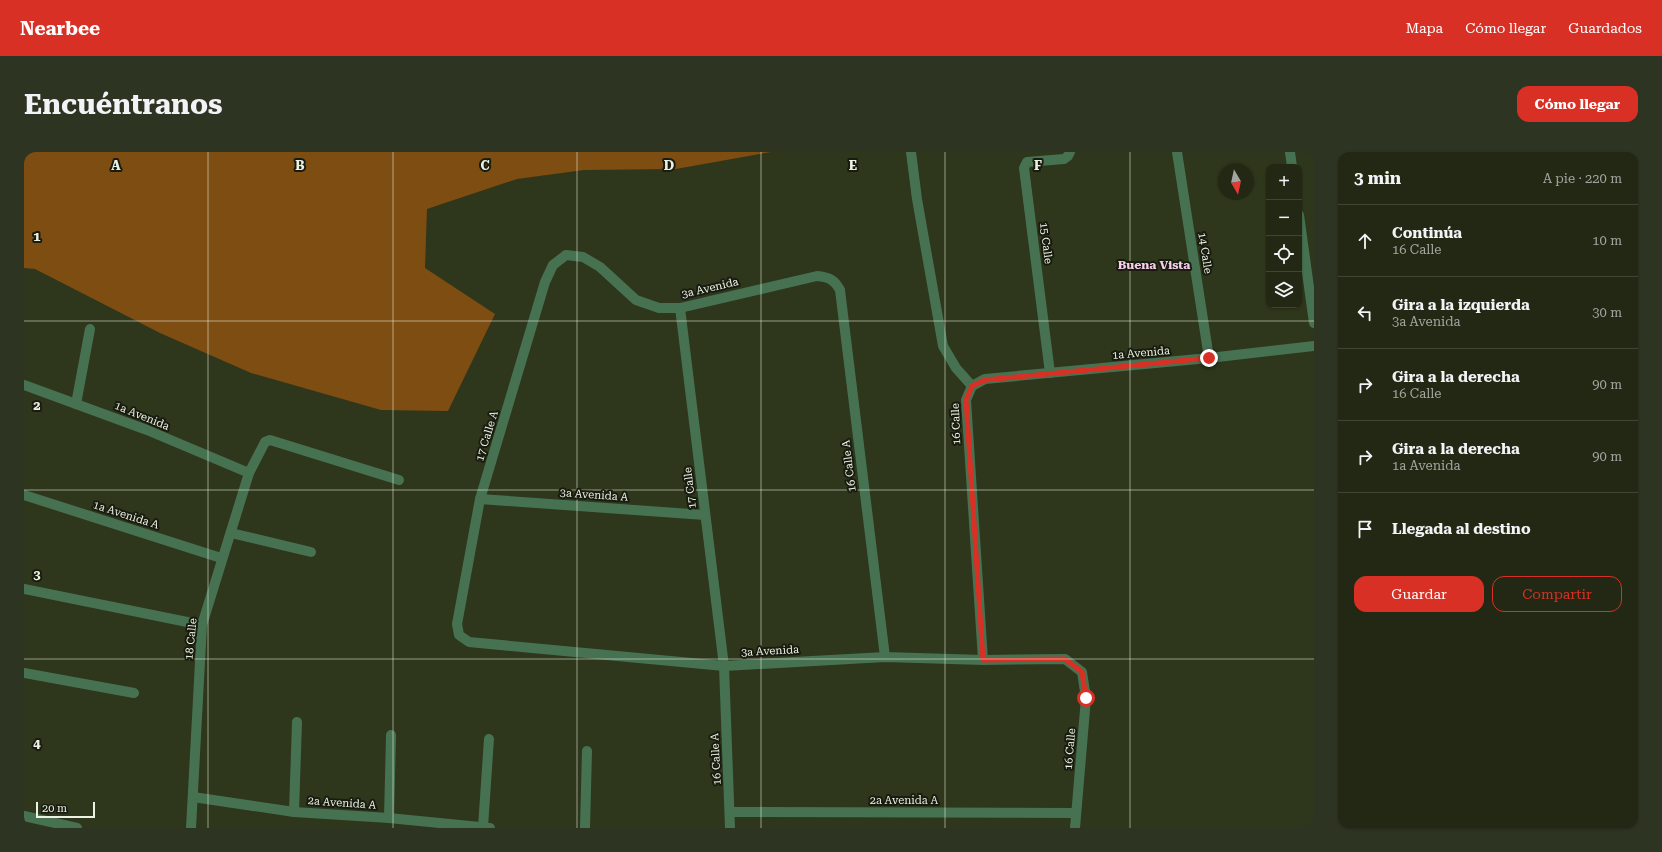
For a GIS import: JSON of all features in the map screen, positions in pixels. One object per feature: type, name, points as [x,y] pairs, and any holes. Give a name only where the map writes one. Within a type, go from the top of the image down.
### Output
[{"type":"street","points":[[911,152],[917,199],[943,346],[956,368],[972,386]]},
{"type":"street","name":"15 Calle","points":[[1050,373],[1024,168],[1028,162],[1064,159],[1070,152]]},
{"type":"street","name":"14 Calle","points":[[1177,152],[1209,358]]},
{"type":"street","points":[[1290,152],[1292,164]]},
{"type":"street","points":[[1302,236],[1314,323]]},
{"type":"street","name":"3a Avenida","points":[[566,255],[583,257],[600,267],[636,300],[659,308],[680,308],[817,276],[827,277]]},
{"type":"street","name":"17 Calle A","points":[[459,635],[457,624],[480,499],[545,282],[553,265],[566,255]]},
{"type":"street","name":"16 Calle A","points":[[827,277],[836,282],[840,290],[885,657]]},
{"type":"street","name":"17 Calle","points":[[680,308],[724,666]]},
{"type":"street","points":[[76,404],[90,329]]},
{"type":"street","name":"1a Avenida","points":[[972,386],[985,380],[1314,346]]},
{"type":"street","name":"1a Avenida","points":[[24,385],[147,430],[249,473]]},
{"type":"street","name":"16 Calle","points":[[972,386],[966,400],[983,660]]},
{"type":"street","name":"18 Calle","points":[[191,828],[202,625],[221,558],[231,534],[249,473],[267,440],[399,480]]},
{"type":"street","name":"1a Avenida A","points":[[24,495],[221,558]]},
{"type":"street","name":"3a Avenida A","points":[[480,499],[705,515]]},
{"type":"street","points":[[231,534],[311,552]]},
{"type":"street","points":[[24,589],[202,625]]},
{"type":"street","name":"3a Avenida","points":[[459,635],[469,642],[724,666],[885,657],[983,660],[1065,659],[1082,672]]},
{"type":"street","name":"16 Calle A","points":[[724,666],[731,812],[730,828]]},
{"type":"street","name":"16 Calle","points":[[1075,828],[1086,698],[1082,672]]},
{"type":"street","points":[[24,673],[134,693]]},
{"type":"street","points":[[294,812],[297,722]]},
{"type":"street","points":[[389,818],[391,735]]},
{"type":"street","points":[[486,828],[489,740]]},
{"type":"street","points":[[585,828],[587,751]]},
{"type":"street","name":"2a Avenida A","points":[[193,797],[294,812],[389,818],[486,828]]},
{"type":"street","name":"2a Avenida A","points":[[731,812],[1076,813]]},
{"type":"street","points":[[24,816],[77,828]]},
{"type":"shaded area","points":[[24,152],[771,152],[676,169],[584,170],[517,179],[427,209],[425,268],[495,314],[448,411],[381,410],[251,373],[160,333],[35,269],[24,268]]},
{"type":"district","name":"Buena Vista","points":[[1154,265]]},
{"type":"route","points":[[1086,698],[1082,672],[1065,659],[983,660],[966,400],[972,386],[985,380],[1209,358]]}]
